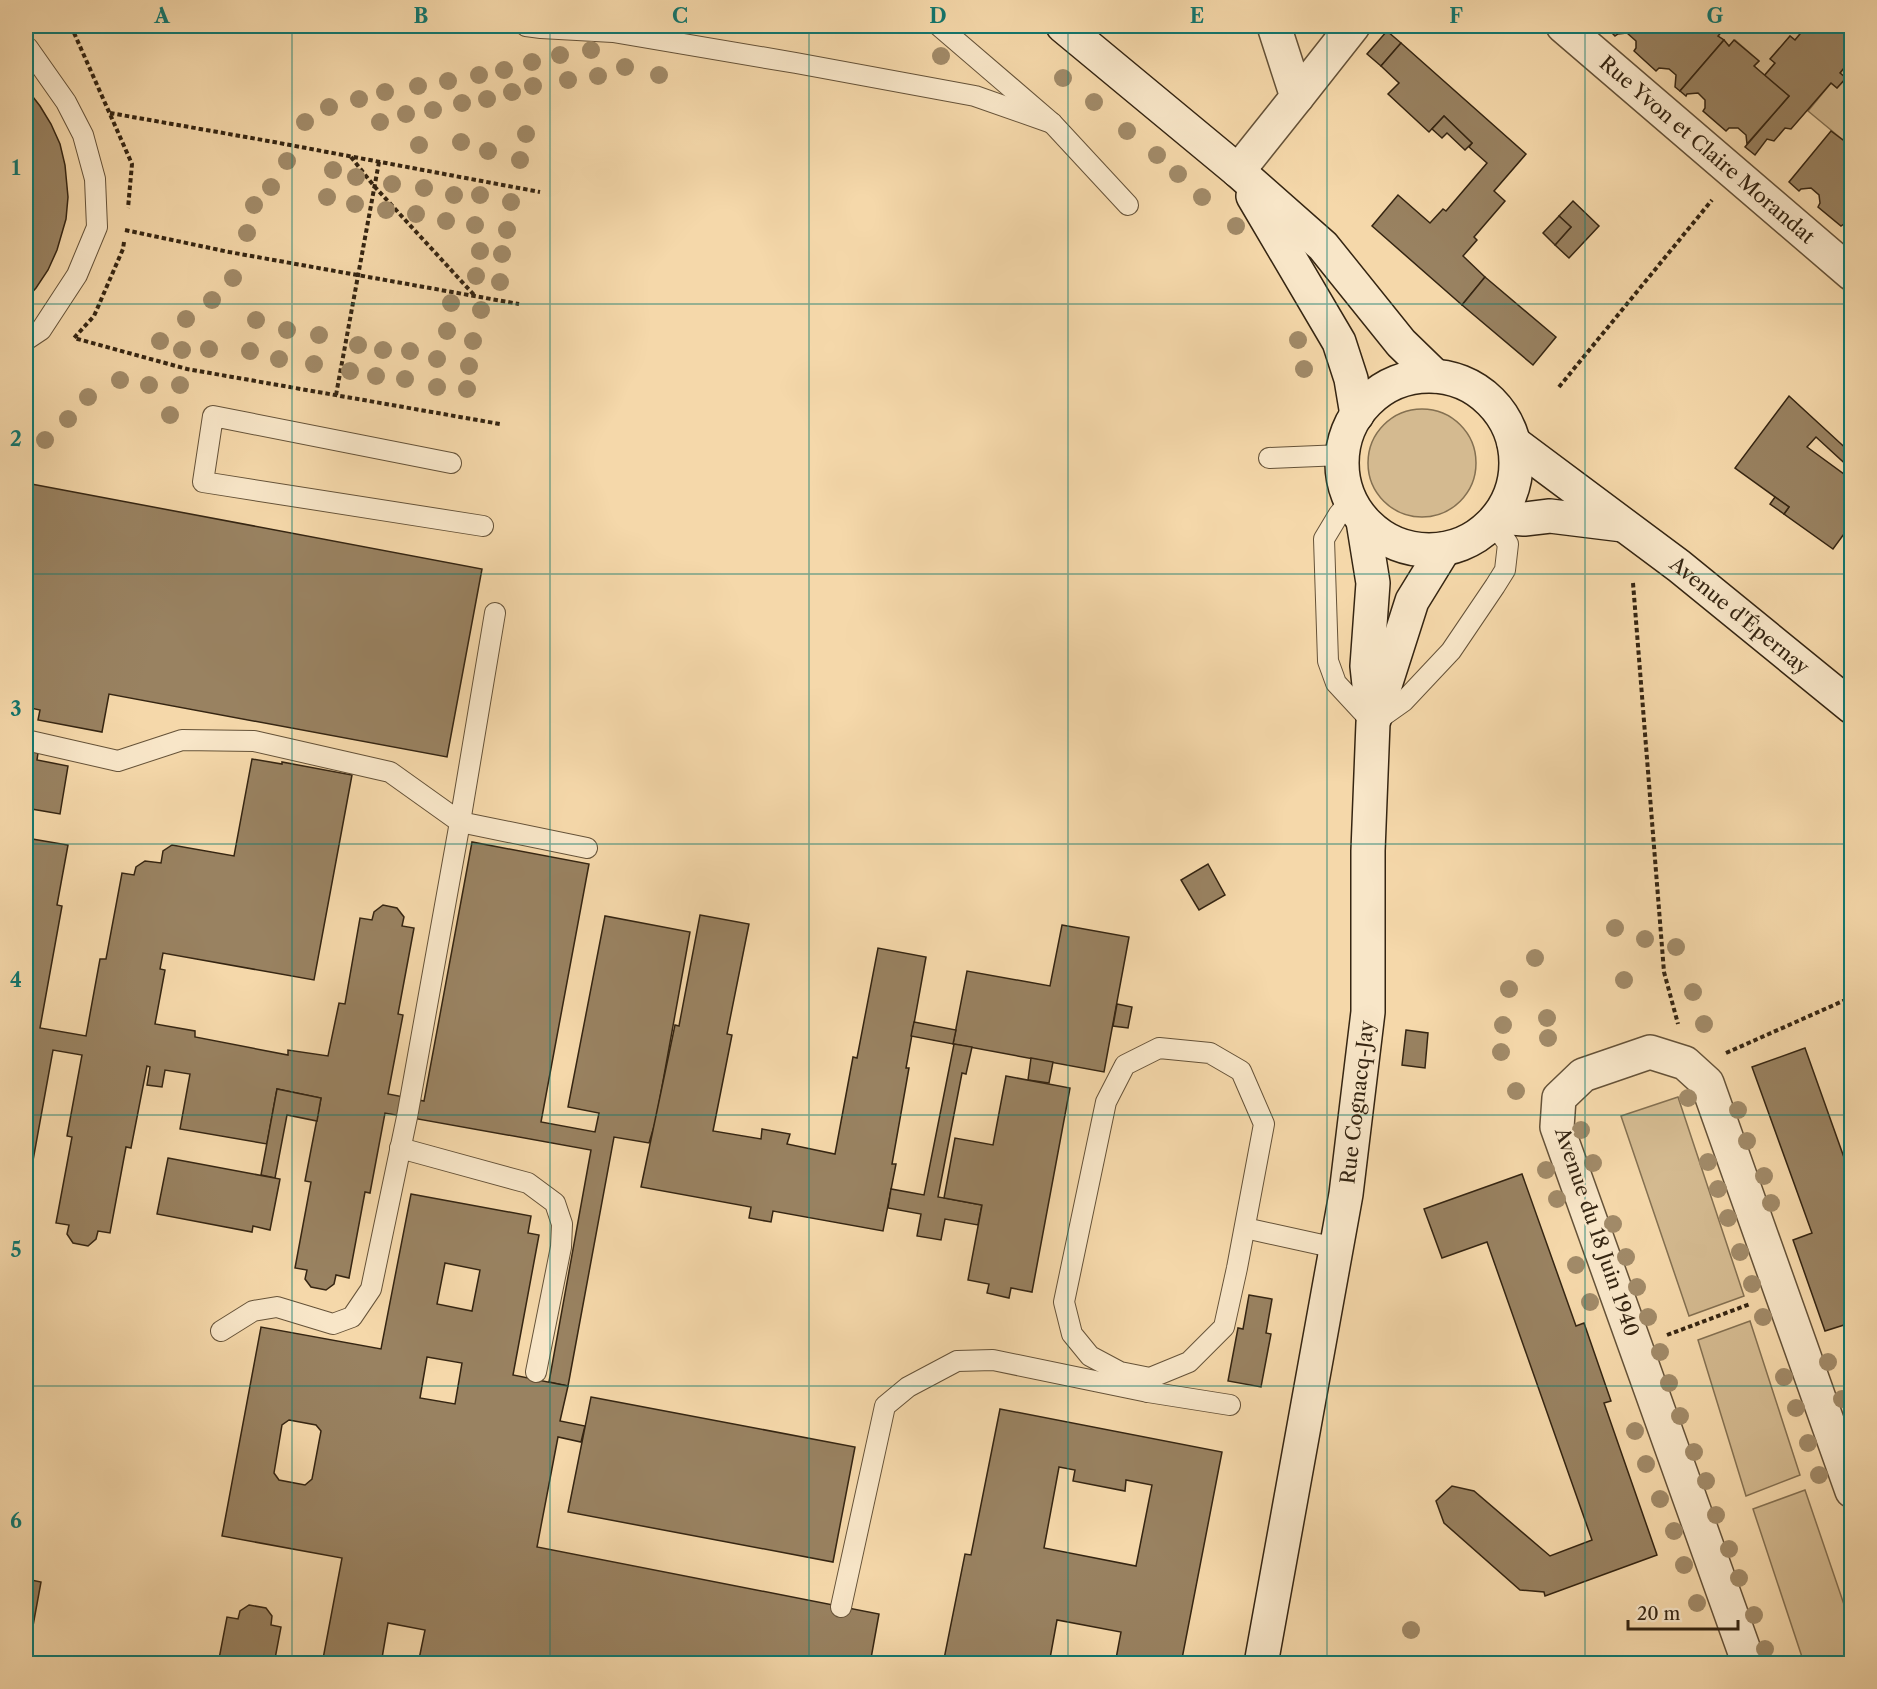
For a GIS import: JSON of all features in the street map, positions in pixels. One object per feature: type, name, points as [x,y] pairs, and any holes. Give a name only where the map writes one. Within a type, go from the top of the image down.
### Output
[{"type":"street","points":[[1063,26],[1238,171],[1323,246],[1401,344],[1435,376]]},
{"type":"street","points":[[1274,26],[1297,97]]},
{"type":"street","points":[[1238,171],[1353,26]]},
{"type":"street","name":"Rue Yvon et Claire Morandat","points":[[1563,26],[1851,274]]},
{"type":"street","points":[[1238,171],[1339,342],[1351,379],[1357,415]]},
{"type":"street","points":[[1356,511],[1380,536],[1400,546],[1422,550],[1444,549],[1462,544],[1479,535],[1495,520],[1510,494],[1516,469],[1514,442],[1506,422],[1493,404],[1476,390],[1456,381],[1435,376],[1421,376],[1405,380],[1377,393],[1357,415],[1347,434],[1342,455],[1343,478],[1356,511],[1373,583],[1367,666],[1373,723]]},
{"type":"street","name":"Avenue d'Épernay","points":[[1514,442],[1680,566],[1851,707]]},
{"type":"street","points":[[1495,520],[1550,516],[1624,525]]},
{"type":"street","name":"Rue Cognacq-Jay","points":[[1261,1664],[1346,1194],[1368,1012],[1368,850],[1373,723],[1412,601],[1444,549]]},
{"type":"street","name":"Avenue du 18 Juin 1940","points":[[1749,1664],[1557,1127],[1559,1098],[1583,1075],[1650,1052],[1685,1063],[1707,1083],[1851,1491]]},
{"type":"lane","points":[[526,26],[614,32],[975,96],[1052,123]]},
{"type":"lane","points":[[939,26],[1052,123],[1128,205]]},
{"type":"lane","points":[[26,46],[66,102],[84,135],[95,179],[97,226],[77,275],[41,330],[26,340]]},
{"type":"lane","points":[[451,463],[213,416],[203,482],[483,526]]},
{"type":"lane","points":[[1269,458],[1342,455]]},
{"type":"lane","points":[[1356,511],[1339,514],[1324,539],[1328,661],[1336,683],[1373,723],[1404,701],[1451,651],[1505,570],[1508,544],[1495,520]]},
{"type":"lane","points":[[221,1331],[253,1311],[277,1307],[333,1324],[352,1317],[371,1289],[400,1148],[460,822],[495,613]]},
{"type":"lane","points":[[26,740],[118,761],[182,740],[254,741],[390,772],[460,822],[587,848]]},
{"type":"lane","points":[[1159,1048],[1210,1053],[1241,1071],[1264,1124],[1245,1228],[1224,1327],[1189,1362],[1149,1385],[1090,1356],[1072,1334],[1064,1302],[1106,1102],[1125,1065],[1159,1048]]},
{"type":"lane","points":[[400,1148],[528,1183],[555,1203],[562,1224],[561,1247],[536,1372]]},
{"type":"lane","points":[[1245,1228],[1336,1248]]},
{"type":"lane","points":[[841,1607],[885,1406],[908,1387],[957,1361],[993,1360],[1149,1385],[1230,1405]]},
{"type":"path","points":[[110,113],[540,192]]},
{"type":"path","points":[[350,156],[374,186],[475,296]]},
{"type":"path","points":[[336,394],[379,162]]},
{"type":"path","points":[[1559,387],[1734,173]]},
{"type":"path","points":[[125,230],[229,252],[519,304]]},
{"type":"path","points":[[123,353],[187,369],[500,424]]},
{"type":"path","points":[[1633,583],[1664,972],[1691,1069],[1851,997]]},
{"type":"path","points":[[1636,1345],[1781,1293]]},
{"type":"shaded area","points":[[1718,26],[1803,26],[1805,28],[1795,40],[1790,36],[1771,59],[1775,63],[1764,76],[1754,66],[1759,61],[1735,40],[1729,46],[1718,36],[1723,30]]},
{"type":"shaded area","points":[[1844,68],[1851,72],[1851,138],[1847,134],[1843,140],[1808,111],[1831,83],[1837,88],[1846,78],[1840,73]]},
{"type":"shaded area","points":[[1422,409],[1443,413],[1460,425],[1472,442],[1476,463],[1472,484],[1460,501],[1443,513],[1422,517],[1401,513],[1384,501],[1372,484],[1368,463],[1372,442],[1384,425],[1401,413]]},
{"type":"shaded area","points":[[1678,1097],[1744,1296],[1689,1316],[1621,1116]]},
{"type":"shaded area","points":[[1750,1321],[1800,1475],[1746,1496],[1698,1340]]},
{"type":"shaded area","points":[[1805,1490],[1851,1625],[1851,1663],[1804,1663],[1753,1509]]},
{"type":"building","points":[[1616,26],[1611,32],[1605,27]]},
{"type":"building","points":[[1616,26],[1718,26],[1723,30],[1718,36],[1724,40],[1680,91],[1675,87],[1676,75],[1669,69],[1659,68],[1656,71],[1634,51],[1636,41],[1627,33],[1615,36],[1611,32]]},
{"type":"building","points":[[1803,26],[1852,26],[1852,72],[1844,68],[1840,73],[1846,78],[1837,88],[1831,83],[1791,129],[1785,128],[1774,141],[1767,139],[1755,155],[1745,147],[1789,96],[1764,76],[1775,63],[1770,59],[1790,36],[1795,40],[1805,28]]},
{"type":"building","points":[[1387,31],[1401,43],[1381,66],[1367,54]]},
{"type":"building","points":[[1724,40],[1729,46],[1734,40],[1759,61],[1754,66],[1789,96],[1747,144],[1746,135],[1738,128],[1729,128],[1726,131],[1703,111],[1705,100],[1698,93],[1686,96],[1680,91]]},
{"type":"building","points":[[1401,43],[1526,154],[1494,191],[1505,201],[1474,237],[1477,240],[1463,256],[1485,277],[1462,305],[1372,226],[1398,195],[1430,223],[1443,209],[1446,211],[1487,163],[1469,147],[1472,143],[1444,116],[1429,132],[1388,94],[1399,83],[1381,66]]},
{"type":"building","points":[[26,88],[51,124],[60,144],[65,165],[68,197],[66,219],[57,250],[48,270],[26,299]]},
{"type":"building","points":[[1444,116],[1472,143],[1465,150],[1447,133],[1442,138],[1432,129]]},
{"type":"building","points":[[1831,131],[1843,140],[1847,134],[1852,138],[1852,223],[1841,226],[1818,207],[1819,195],[1811,188],[1799,191],[1789,182]]},
{"type":"building","points":[[1573,201],[1599,226],[1569,258],[1555,245],[1571,227],[1559,216]]},
{"type":"building","points":[[1559,216],[1571,227],[1555,245],[1543,233]]},
{"type":"building","points":[[1485,277],[1556,337],[1533,365],[1462,305]]},
{"type":"building","points":[[1789,396],[1852,454],[1852,470],[1816,437],[1807,447],[1852,480],[1852,523],[1833,549],[1784,514],[1789,507],[1735,468]]},
{"type":"building","points":[[26,483],[482,569],[447,757],[109,694],[102,732],[38,720],[40,710],[26,707]]},
{"type":"building","points":[[1775,497],[1789,507],[1784,514],[1770,504]]},
{"type":"building","points":[[1852,592],[1852,604],[1845,599]]},
{"type":"building","points":[[26,750],[38,753],[37,760],[68,766],[60,814],[26,808]]},
{"type":"building","points":[[252,759],[352,775],[314,980],[163,953],[160,969],[165,970],[155,1024],[195,1031],[195,1037],[288,1055],[288,1050],[328,1056],[339,1003],[345,1004],[360,918],[372,920],[374,912],[383,905],[397,908],[404,917],[402,926],[414,928],[398,1014],[403,1015],[388,1094],[424,1101],[472,842],[589,864],[541,1122],[595,1132],[599,1113],[568,1107],[605,916],[690,932],[656,1120],[649,1143],[614,1137],[568,1386],[549,1382],[591,1150],[385,1113],[370,1193],[365,1192],[349,1278],[336,1275],[334,1284],[326,1290],[311,1287],[305,1279],[307,1270],[295,1268],[311,1182],[305,1181],[321,1098],[277,1089],[267,1144],[180,1129],[190,1074],[165,1070],[162,1087],[147,1085],[150,1067],[147,1066],[131,1148],[126,1147],[110,1233],[98,1231],[96,1239],[88,1246],[73,1243],[67,1234],[69,1225],[56,1223],[72,1137],[67,1136],[82,1055],[53,1050],[26,1199],[26,838],[68,845],[57,905],[62,906],[40,1028],[86,1036],[100,959],[106,959],[122,873],[134,875],[136,867],[145,861],[161,863],[163,851],[172,845],[234,856]]},
{"type":"building","points":[[1208,864],[1225,895],[1199,910],[1181,880]]},
{"type":"building","points":[[700,915],[749,924],[727,1034],[732,1035],[713,1131],[761,1139],[762,1129],[790,1134],[787,1144],[835,1154],[853,1057],[857,1058],[878,948],[926,957],[906,1068],[909,1068],[892,1164],[896,1164],[883,1231],[773,1211],[771,1222],[749,1218],[751,1207],[641,1187],[675,1025],[679,1026]]},
{"type":"building","points":[[1062,925],[1129,937],[1104,1072],[953,1044],[967,971],[1050,986]]},
{"type":"building","points":[[1117,1004],[1132,1007],[1128,1028],[1113,1026]]},
{"type":"building","points":[[914,1022],[956,1030],[953,1044],[911,1036]]},
{"type":"building","points":[[1406,1030],[1428,1033],[1425,1068],[1402,1065]]},
{"type":"building","points":[[954,1044],[972,1047],[966,1074],[962,1073],[938,1197],[982,1205],[978,1225],[945,1219],[941,1240],[917,1236],[921,1214],[888,1208],[891,1189],[924,1195]]},
{"type":"building","points":[[1805,1048],[1852,1180],[1852,1347],[1844,1325],[1825,1331],[1793,1240],[1812,1233],[1752,1067]]},
{"type":"building","points":[[1031,1058],[1053,1062],[1049,1083],[1028,1080]]},
{"type":"building","points":[[1006,1076],[1070,1088],[1032,1292],[1011,1288],[1009,1298],[987,1293],[989,1284],[968,1280],[982,1205],[944,1198],[955,1138],[993,1145]]},
{"type":"building","points":[[277,1089],[321,1098],[317,1121],[287,1115],[275,1178],[261,1175]]},
{"type":"building","points":[[168,1158],[280,1179],[270,1230],[253,1226],[252,1232],[157,1214]]},
{"type":"building","points":[[1522,1174],[1576,1326],[1584,1323],[1611,1401],[1604,1403],[1657,1555],[1545,1596],[1544,1592],[1520,1590],[1444,1523],[1436,1501],[1452,1486],[1474,1491],[1550,1556],[1592,1540],[1487,1242],[1442,1258],[1424,1209]]},
{"type":"building","points":[[411,1194],[531,1216],[528,1233],[539,1235],[513,1375],[568,1386],[560,1421],[585,1426],[581,1442],[558,1437],[537,1547],[879,1614],[870,1664],[418,1664],[425,1630],[388,1623],[381,1664],[322,1664],[342,1558],[222,1536],[261,1327],[381,1349]],"holes":[[[445,1263],[480,1270],[472,1311],[437,1304]],[[427,1357],[462,1363],[455,1404],[420,1398]],[[289,1420],[316,1425],[321,1431],[312,1479],[305,1485],[279,1480],[274,1473],[282,1425]]]},
{"type":"building","points":[[1249,1295],[1272,1299],[1266,1333],[1271,1334],[1261,1387],[1228,1381],[1238,1328],[1243,1329]]},
{"type":"building","points":[[591,1397],[855,1447],[833,1562],[568,1512]]},
{"type":"building","points":[[1000,1409],[1222,1452],[1181,1664],[1115,1664],[1121,1632],[1057,1620],[1049,1664],[943,1664],[965,1554],[971,1555]],"holes":[[[1059,1467],[1075,1470],[1073,1481],[1125,1491],[1126,1480],[1152,1485],[1136,1566],[1044,1548]]]},
{"type":"building","points":[[26,1563],[33,1572],[31,1580],[41,1582],[26,1664]]},
{"type":"building","points":[[249,1605],[266,1608],[272,1616],[271,1625],[281,1627],[274,1664],[218,1664],[227,1617],[238,1619],[240,1611]]}]
